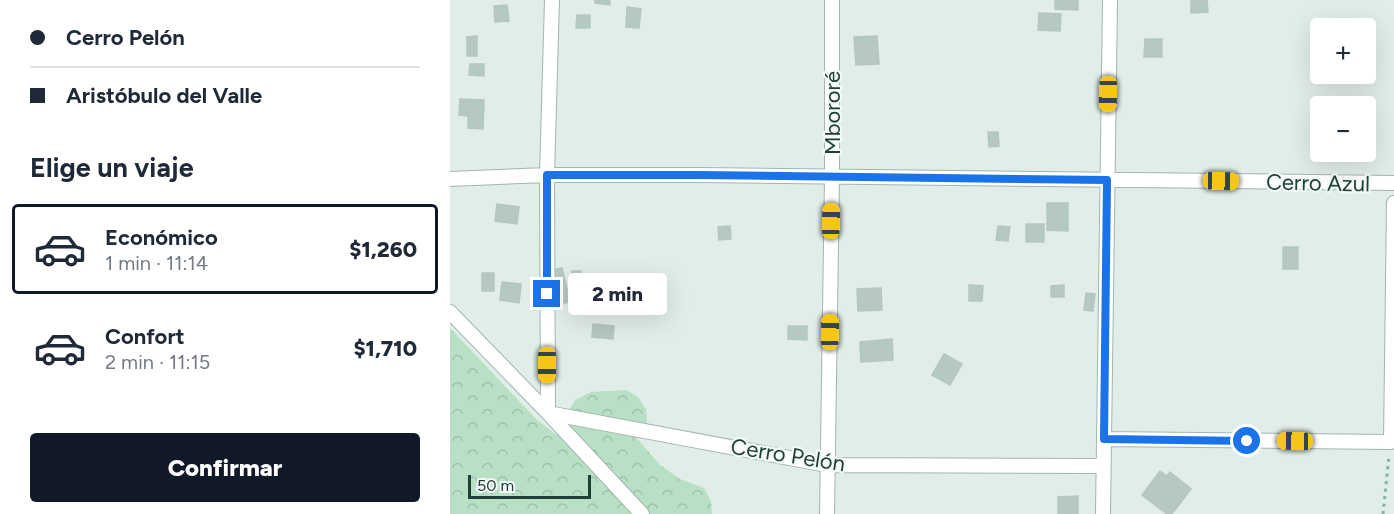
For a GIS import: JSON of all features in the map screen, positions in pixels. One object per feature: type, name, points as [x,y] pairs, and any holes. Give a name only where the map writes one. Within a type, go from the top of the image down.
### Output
[{"type":"street","points":[[548,412],[547,175],[552,0]]},
{"type":"street","name":"Mbororé","points":[[827,514],[832,0]]},
{"type":"street","points":[[1103,514],[1110,0]]},
{"type":"street","name":"Cerro Azul","points":[[450,179],[547,175],[1394,183]]},
{"type":"street","points":[[1104,439],[1391,442],[1394,203]]},
{"type":"street","points":[[450,312],[548,412],[642,514]]},
{"type":"street","name":"Cerro Pelón","points":[[548,412],[827,465],[1103,466]]},
{"type":"path","points":[[1383,514],[1391,442]]},
{"type":"green space","points":[[450,328],[536,419],[554,433],[565,438],[570,427],[567,414],[575,400],[591,392],[626,390],[638,397],[646,409],[647,424],[634,435],[660,465],[680,479],[704,488],[711,501],[712,514],[450,514]]},
{"type":"building","points":[[595,0],[610,0],[610,5],[595,3]]},
{"type":"building","points":[[1055,0],[1078,0],[1078,10],[1055,9]]},
{"type":"building","points":[[1191,0],[1207,0],[1208,12],[1191,13]]},
{"type":"building","points":[[507,5],[509,21],[495,22],[494,6]]},
{"type":"building","points":[[627,7],[641,9],[639,28],[626,27]]},
{"type":"building","points":[[1039,13],[1061,14],[1060,31],[1038,30]]},
{"type":"building","points":[[577,15],[590,15],[590,28],[576,28]]},
{"type":"building","points":[[477,36],[477,56],[467,56],[467,37]]},
{"type":"building","points":[[877,36],[879,64],[856,65],[854,37]]},
{"type":"building","points":[[1145,39],[1162,39],[1162,57],[1144,57]]},
{"type":"building","points":[[470,64],[484,64],[484,76],[469,75]]},
{"type":"building","points":[[460,99],[484,100],[483,129],[468,128],[468,116],[459,115]]},
{"type":"building","points":[[988,132],[998,132],[999,146],[989,147]]},
{"type":"building","points":[[1047,203],[1068,203],[1068,231],[1047,230]]},
{"type":"building","points":[[497,204],[519,207],[517,224],[495,221]]},
{"type":"building","points":[[1026,224],[1044,224],[1044,242],[1026,242]]},
{"type":"building","points":[[730,226],[731,239],[719,240],[718,227]]},
{"type":"building","points":[[998,226],[1010,227],[1008,241],[996,240]]},
{"type":"building","points":[[1283,247],[1298,247],[1298,269],[1283,269]]},
{"type":"building","points":[[562,268],[570,302],[556,305],[548,271]]},
{"type":"building","points":[[572,271],[581,271],[581,287],[572,287]]},
{"type":"building","points":[[482,273],[494,273],[494,291],[482,291]]},
{"type":"building","points":[[502,282],[521,284],[519,303],[500,300]]},
{"type":"building","points":[[969,285],[983,286],[982,301],[969,301]]},
{"type":"building","points":[[1064,285],[1064,297],[1051,297],[1051,286]]},
{"type":"building","points":[[881,288],[882,310],[858,311],[857,289]]},
{"type":"building","points":[[1086,293],[1095,294],[1093,311],[1084,310]]},
{"type":"building","points":[[593,324],[614,326],[613,339],[592,337]]},
{"type":"building","points":[[788,326],[807,326],[807,340],[788,339]]},
{"type":"building","points":[[892,339],[893,360],[861,362],[860,342]]},
{"type":"building","points":[[944,354],[962,364],[950,385],[932,375]]},
{"type":"building","points":[[1160,471],[1167,476],[1170,472],[1191,489],[1172,514],[1167,514],[1142,495]]},
{"type":"building","points":[[1078,496],[1078,514],[1058,514],[1058,497]]},
{"type":"route","points":[[547,294],[547,175],[1107,180],[1104,439],[1247,441]]}]
